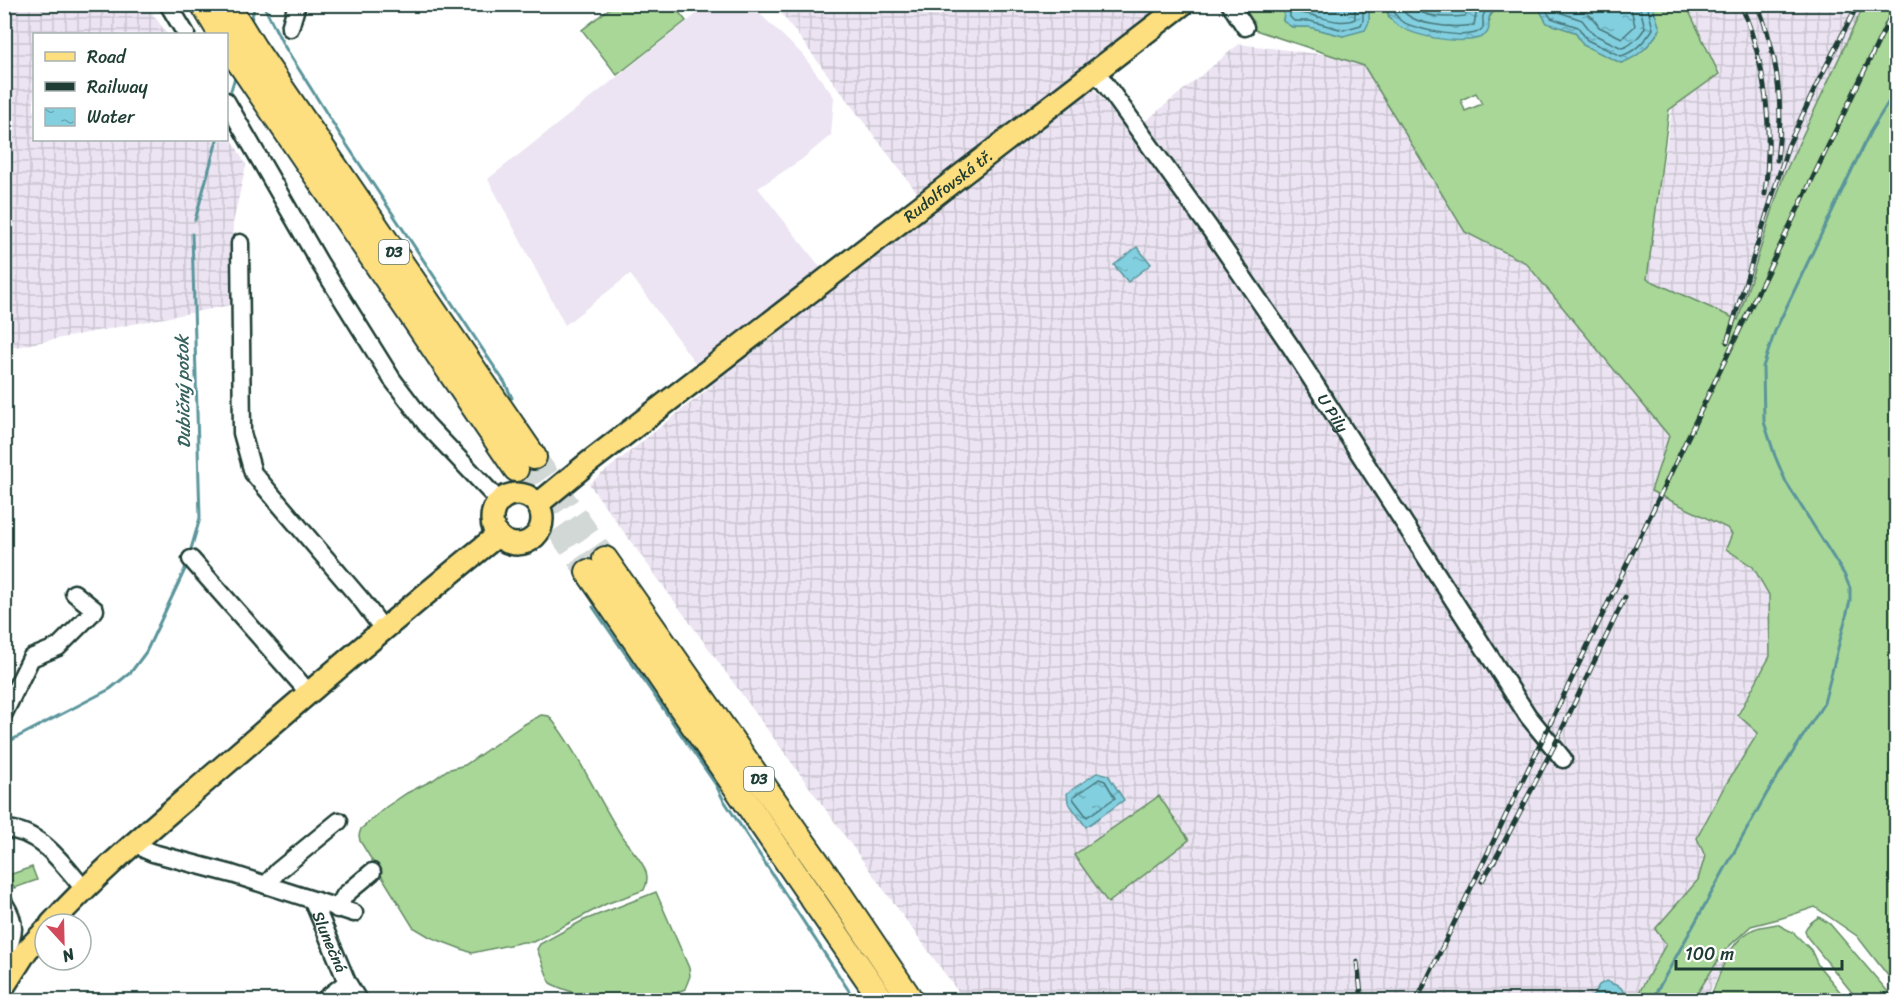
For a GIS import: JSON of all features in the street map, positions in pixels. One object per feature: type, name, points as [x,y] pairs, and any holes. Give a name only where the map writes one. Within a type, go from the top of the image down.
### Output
[{"type":"highway","name":"D3","points":[[204,4],[233,34],[525,463],[247,73],[233,34]]},
{"type":"highway","name":"D3","points":[[882,1000],[596,566],[838,892],[911,1000]]},
{"type":"main road","name":"Rudolfovská tř.","points":[[538,504],[1183,4]]},
{"type":"main road","points":[[524,494],[538,504],[543,520],[537,536],[522,544],[513,544],[498,536],[494,529],[492,514],[499,501],[507,496],[524,494]]},
{"type":"main road","points":[[62,912],[137,841],[383,629],[498,536]]},
{"type":"main road","points":[[4,986],[33,944]]},
{"type":"street","points":[[168,4],[185,33]]},
{"type":"street","points":[[290,28],[297,4]]},
{"type":"street","points":[[1230,4],[1245,27]]},
{"type":"street","name":"U Pily","points":[[1096,71],[1291,347],[1528,716],[1563,759]]},
{"type":"street","points":[[228,104],[319,262],[392,380],[426,424],[499,501]]},
{"type":"street","points":[[240,243],[242,433],[253,473],[363,602],[383,629]]},
{"type":"street","points":[[191,560],[310,694]]},
{"type":"street","points":[[4,713],[31,658],[58,647],[95,610],[74,593]]},
{"type":"street","points":[[267,885],[278,871],[339,821]]},
{"type":"street","points":[[4,829],[16,829],[34,836],[84,889]]},
{"type":"street","points":[[137,841],[153,853],[344,908],[345,895],[372,872]]},
{"type":"street","name":"Slunečná","points":[[314,901],[347,982],[358,1000]]},
{"type":"street","points":[[4,903],[11,913],[14,935],[4,954]]},
{"type":"street","name":"Slunečná","points":[[324,1000],[347,982]]},
{"type":"shaded area","points":[[5,5],[147,5],[166,33],[33,33],[33,141],[228,141],[228,132],[246,165],[233,223],[231,305],[5,349]]},
{"type":"shaded area","points":[[708,5],[744,5],[760,14],[802,54],[834,97],[831,135],[801,160],[758,188],[836,287],[712,386],[630,274],[565,325],[488,179]]},
{"type":"shaded area","points":[[775,5],[1168,5],[1090,84],[1130,134],[1239,44],[1375,61],[1648,264],[1675,88],[1684,5],[1896,5],[1859,702],[1770,922],[1758,919],[1742,925],[1706,1000],[964,1000],[589,484],[931,211]]},
{"type":"green space","points":[[615,4],[673,5],[686,21],[617,75],[582,30]]},
{"type":"green space","points":[[1522,4],[1539,9],[1547,23],[1575,32],[1583,45],[1621,63],[1644,50],[1660,29],[1652,5],[1686,5],[1719,74],[1669,110],[1647,279],[1738,320],[1783,177],[1864,5],[1896,5],[1896,986],[1857,936],[1815,907],[1751,926],[1724,951],[1693,1000],[1635,1000],[1666,944],[1655,929],[1698,880],[1705,856],[1697,838],[1723,789],[1758,733],[1738,715],[1770,656],[1769,595],[1753,567],[1726,549],[1732,534],[1727,528],[1651,491],[1669,436],[1526,263],[1465,232],[1364,66],[1249,28],[1241,5],[1285,5],[1283,21],[1292,27],[1309,27],[1343,36],[1369,22],[1369,5],[1386,5],[1389,18],[1490,21],[1489,18],[1499,7]],"holes":[[[1476,93],[1482,104],[1465,111],[1461,100]]]},
{"type":"green space","points":[[541,715],[549,716],[560,730],[614,823],[642,863],[647,876],[644,890],[606,904],[533,942],[472,953],[430,937],[413,927],[360,841],[361,829],[386,807],[407,793],[447,770],[465,765]]},
{"type":"green space","points":[[1159,796],[1189,840],[1108,903],[1074,855]]},
{"type":"green space","points":[[32,867],[37,880],[14,888],[9,875]]},
{"type":"green space","points":[[656,892],[689,968],[690,976],[685,989],[676,993],[657,995],[595,996],[576,994],[550,983],[537,949],[540,944],[582,921]]},
{"type":"green space","points":[[1819,917],[1830,924],[1895,1000],[1858,1000],[1807,937],[1806,928]]},
{"type":"green space","points":[[1777,924],[1794,933],[1811,950],[1818,965],[1847,1000],[1709,1000],[1726,960],[1737,942],[1754,929]]},
{"type":"water","points":[[1386,4],[1501,5],[1490,16],[1489,29],[1485,35],[1477,39],[1451,40],[1420,35],[1396,24],[1390,18]]},
{"type":"water","points":[[1285,5],[1369,5],[1369,22],[1365,30],[1343,36],[1309,27],[1292,27],[1283,21]]},
{"type":"water","points":[[1522,5],[1652,5],[1660,29],[1644,50],[1621,63],[1583,45],[1575,32],[1547,23],[1539,9]]},
{"type":"water","points":[[1137,247],[1151,264],[1128,282],[1114,265]]},
{"type":"water","points":[[1098,772],[1108,775],[1124,800],[1086,827],[1068,802],[1067,793]]},
{"type":"water","points":[[1606,981],[1620,987],[1630,998],[1629,1000],[1590,1000],[1599,985]]},
{"type":"waterway","name":"Dubičný potok","points":[[251,21],[255,4]]},
{"type":"waterway","points":[[263,4],[283,44],[339,133],[505,383],[512,398]]},
{"type":"waterway","name":"Dubičný potok","points":[[229,97],[236,74]]},
{"type":"waterway","points":[[1652,1000],[1767,793],[1824,703],[1850,601],[1850,588],[1844,574],[1786,482],[1775,456],[1764,422],[1763,367],[1775,331],[1870,132],[1896,90]]},
{"type":"waterway","name":"Dubičný potok","points":[[195,220],[217,141]]},
{"type":"waterway","name":"Dubičný potok","points":[[191,549],[200,518],[192,234]]},
{"type":"waterway","name":"Dubičný potok","points":[[4,744],[110,689],[131,672],[146,652],[186,567]]},
{"type":"waterway","points":[[593,607],[716,785],[855,1000]]},
{"type":"tunnel","points":[[534,457],[605,559]]},
{"type":"tunnel","points":[[516,469],[588,572]]},
{"type":"railway","points":[[1741,4],[1757,51],[1766,98],[1768,145],[1765,194]]},
{"type":"railway","points":[[1757,4],[1770,42],[1777,81],[1780,121],[1777,160]]},
{"type":"railway","points":[[1727,342],[1788,146],[1858,4]]},
{"type":"railway","points":[[1417,1000],[1896,5]]},
{"type":"railway","points":[[1482,881],[1554,746],[1625,597]]},
{"type":"railway","points":[[1357,962],[1362,1000]]}]
